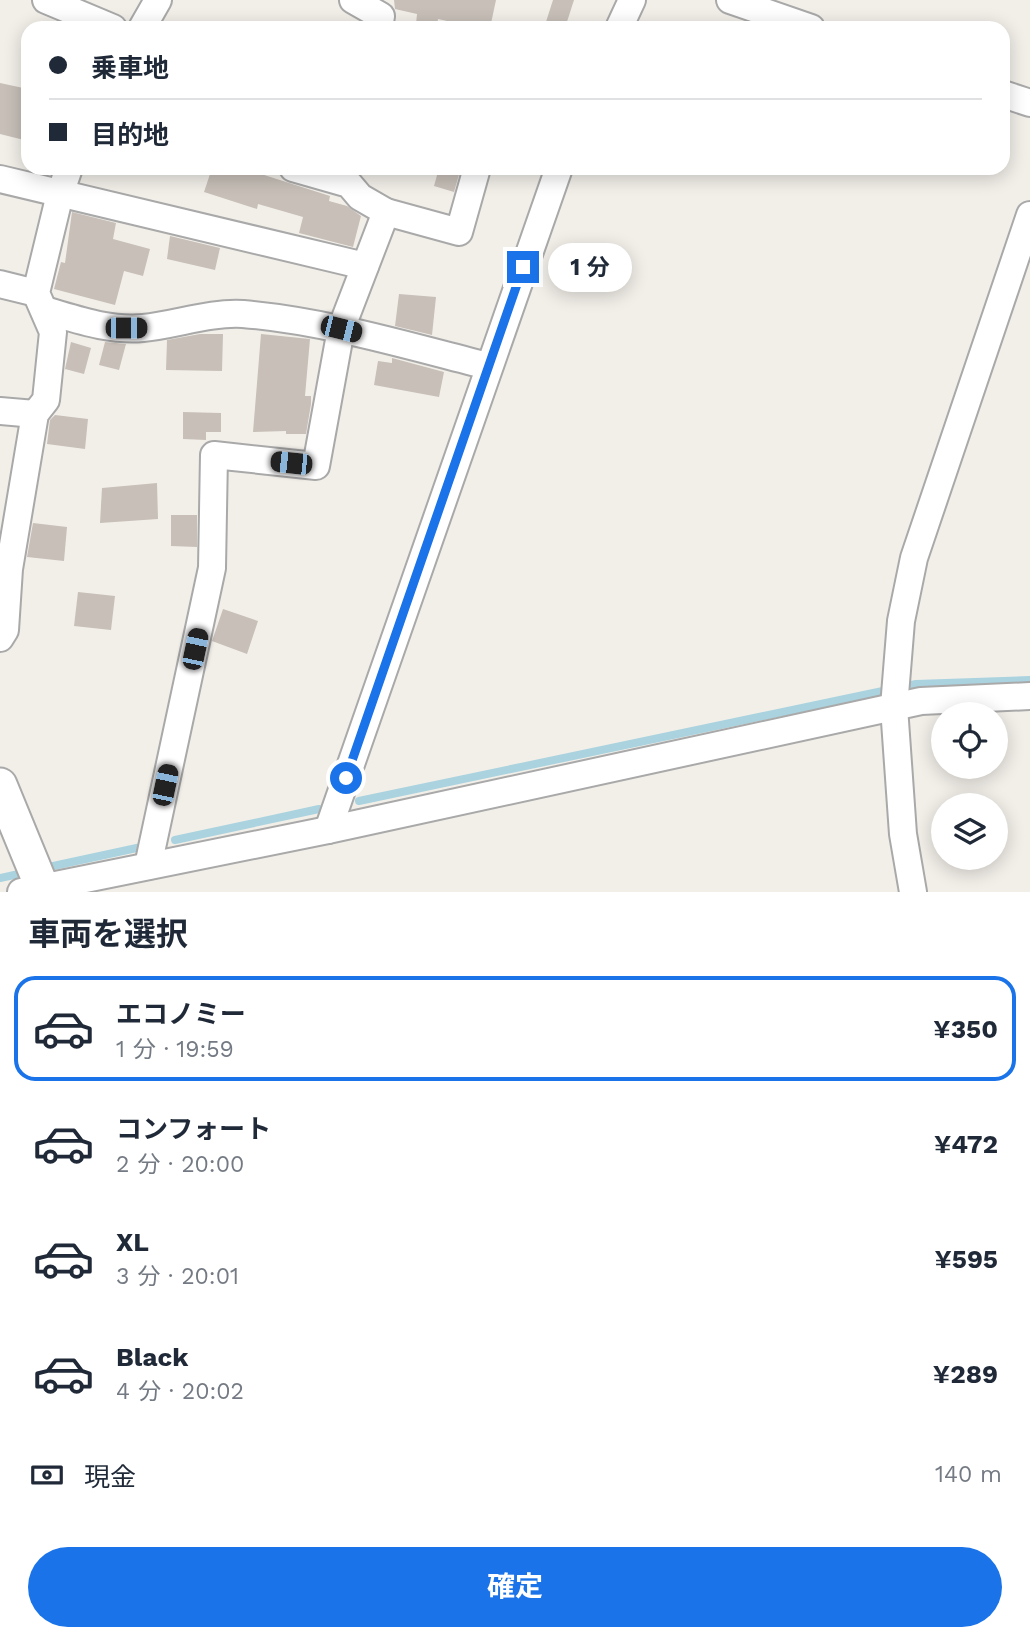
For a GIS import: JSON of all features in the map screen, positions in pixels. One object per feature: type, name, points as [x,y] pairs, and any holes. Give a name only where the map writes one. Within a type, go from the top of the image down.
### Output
[{"type":"street","points":[[46,0],[96,21]]},
{"type":"street","points":[[146,21],[158,0]]},
{"type":"street","points":[[353,0],[381,16],[380,21]]},
{"type":"street","points":[[622,21],[632,0]]},
{"type":"street","points":[[730,0],[791,21]]},
{"type":"street","points":[[1010,96],[1030,103]]},
{"type":"street","points":[[0,638],[5,630],[9,569],[35,414],[46,400],[52,332],[40,301],[60,194],[67,175]]},
{"type":"street","points":[[318,175],[349,184],[360,197],[386,212],[459,232],[475,175]]},
{"type":"street","points":[[328,830],[556,175]]},
{"type":"street","points":[[0,178],[365,267]]},
{"type":"street","points":[[148,866],[212,568],[214,455],[316,466],[341,329],[386,212]]},
{"type":"street","points":[[913,892],[903,834],[896,695],[901,621],[914,558],[1030,215]]},
{"type":"street","points":[[0,284],[109,328],[142,328],[220,314],[243,314],[341,329],[488,366]]},
{"type":"street","points":[[0,411],[35,414]]},
{"type":"street","points":[[0,785],[28,854],[37,889],[328,830],[896,695],[921,701],[1030,696]]},
{"type":"building","points":[[394,0],[496,0],[492,21],[416,21],[417,14],[395,9]]},
{"type":"building","points":[[553,0],[574,0],[567,21],[546,21]]},
{"type":"building","points":[[0,83],[21,88],[21,139],[0,134]]},
{"type":"building","points":[[210,175],[264,175],[330,196],[329,201],[347,206],[361,216],[353,247],[299,233],[303,217],[258,204],[257,209],[204,192]]},
{"type":"building","points":[[437,175],[459,175],[454,192],[434,186]]},
{"type":"building","points":[[72,212],[116,223],[113,239],[150,249],[143,276],[124,271],[115,305],[54,289],[61,262],[65,263]]},
{"type":"building","points":[[170,236],[220,248],[215,270],[167,259]]},
{"type":"building","points":[[399,294],[436,297],[432,335],[395,326]]},
{"type":"building","points":[[200,334],[223,334],[222,371],[166,370],[167,340]]},
{"type":"building","points":[[261,334],[310,339],[305,396],[311,396],[311,404],[306,434],[286,434],[286,431],[253,432]]},
{"type":"building","points":[[71,342],[91,348],[84,374],[65,369]]},
{"type":"building","points":[[105,342],[126,344],[119,370],[99,365]]},
{"type":"building","points":[[392,358],[444,372],[439,397],[374,385],[378,361],[392,363]]},
{"type":"building","points":[[183,412],[221,413],[221,432],[206,432],[206,440],[183,439]]},
{"type":"building","points":[[55,415],[88,419],[85,449],[47,444],[50,420]]},
{"type":"building","points":[[157,483],[158,519],[100,523],[102,488]]},
{"type":"building","points":[[171,515],[197,515],[197,547],[171,546]]},
{"type":"building","points":[[33,523],[67,527],[64,561],[27,557]]},
{"type":"building","points":[[78,592],[115,596],[111,630],[74,626]]},
{"type":"building","points":[[223,609],[258,621],[247,654],[212,641]]},
{"type":"waterway","points":[[359,801],[916,684],[1030,680]]},
{"type":"waterway","points":[[175,840],[319,809]]},
{"type":"waterway","points":[[44,868],[146,846]]},
{"type":"waterway","points":[[0,878],[28,872]]},
{"type":"route","points":[[346,778],[523,267]]}]
